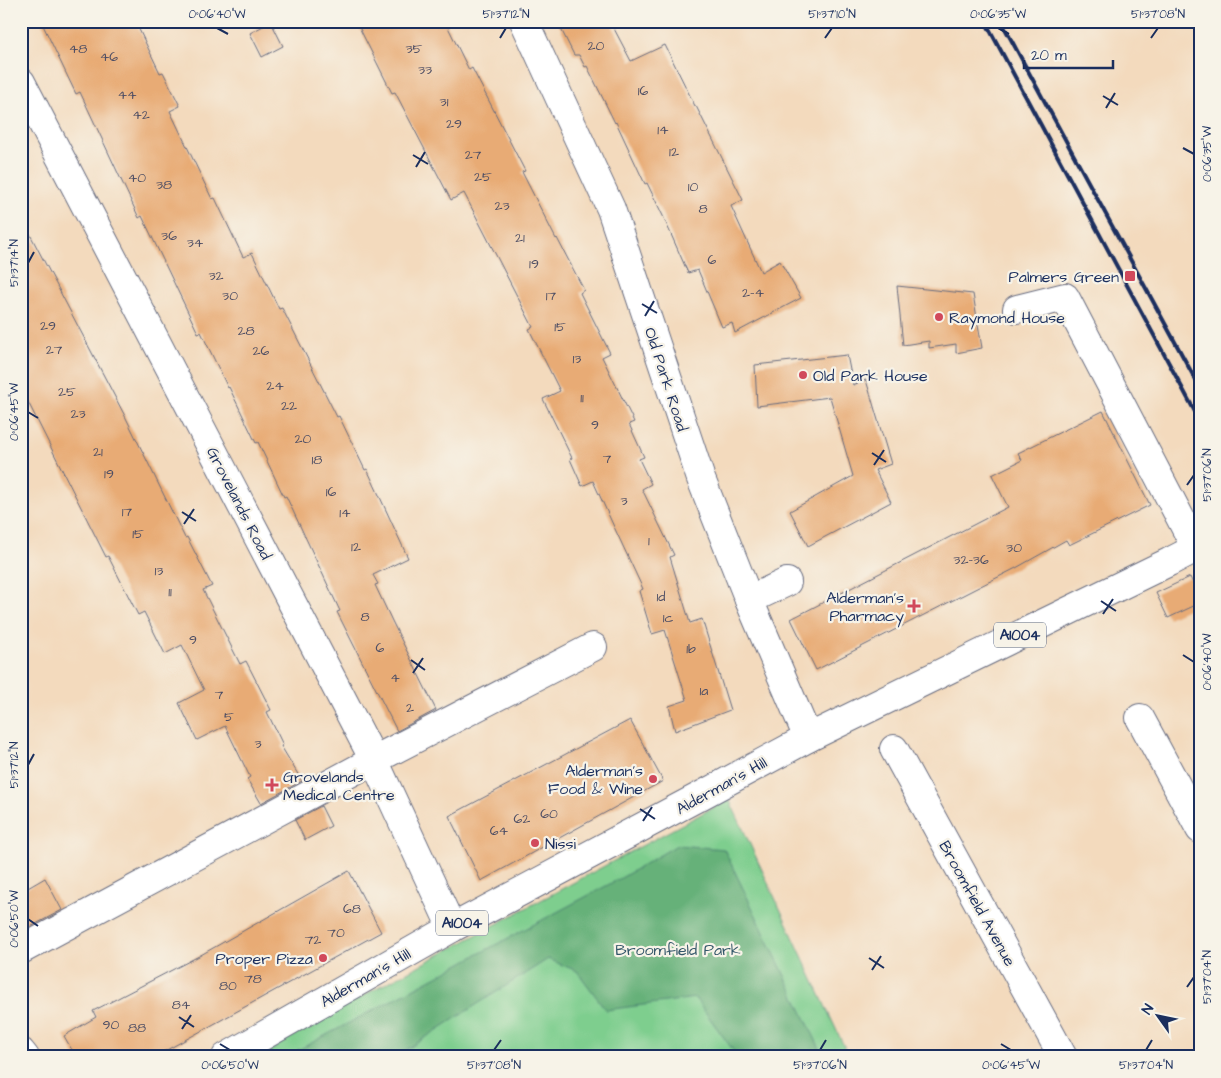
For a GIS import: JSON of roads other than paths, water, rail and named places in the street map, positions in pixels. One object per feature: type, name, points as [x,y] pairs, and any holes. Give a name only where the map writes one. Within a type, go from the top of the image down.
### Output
[{"type":"street","name":"Old Park Road","points":[[524,21],[611,209],[701,479],[749,600],[808,738]]},
{"type":"street","name":"Grovelands Road","points":[[21,82],[374,760],[452,928]]},
{"type":"street","points":[[1017,309],[1065,296],[1198,547]]},
{"type":"street","name":"Alderman's Hill","points":[[226,1057],[452,928],[808,738],[1198,547]]},
{"type":"street","points":[[749,600],[787,582]]},
{"type":"street","points":[[21,950],[374,760],[593,647]]},
{"type":"street","points":[[1140,718],[1200,830]]},
{"type":"street","name":"Broomfield Avenue","points":[[894,749],[1063,1057]]},
{"type":"street","points":[[21,1052],[25,1057]]},
{"type":"railway","points":[[985,21],[1200,421]]},
{"type":"railway","points":[[1001,21],[1200,388]]},
{"type":"place","name":"Palmers Green","points":[[1130,276]]},
{"type":"place","name":"Raymond House","points":[[939,317]]},
{"type":"place","name":"Old Park House","points":[[803,375]]},
{"type":"place","name":"Alderman's Pharmacy","points":[[914,606]]},
{"type":"place","name":"Alderman's Food & Wine","points":[[653,779]]},
{"type":"place","name":"Grovelands Medical Centre","points":[[272,785]]},
{"type":"place","name":"Nissi","points":[[535,843]]},
{"type":"place","name":"Proper Pizza","points":[[323,958]]},
{"type":"park label","name":"Broomfield Park","points":[[678,949]]}]
